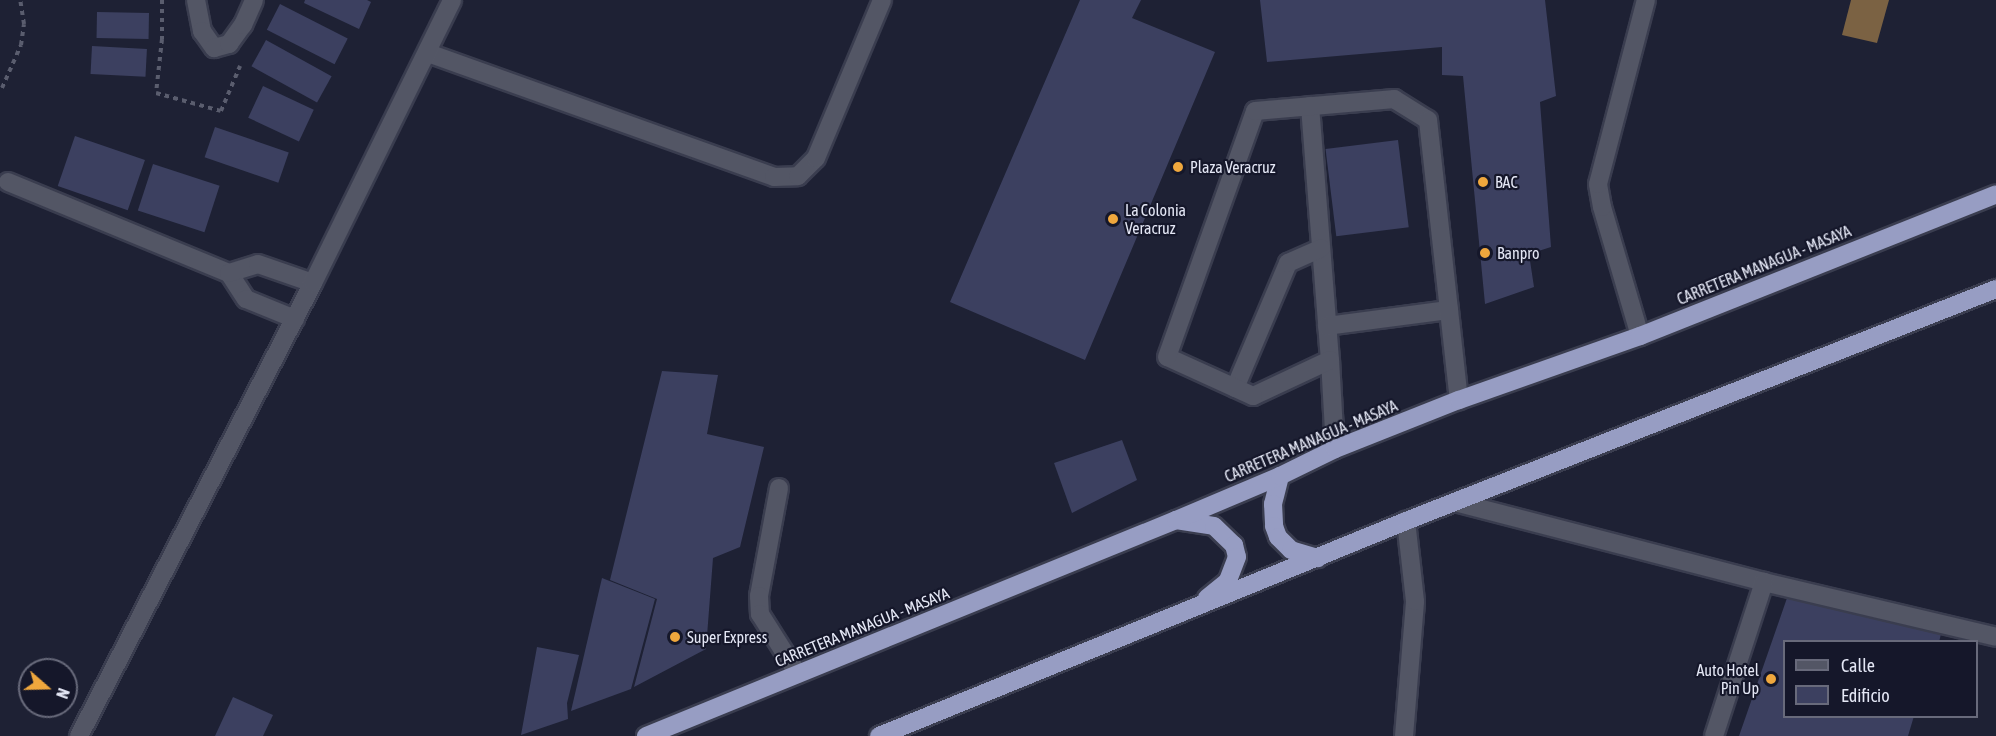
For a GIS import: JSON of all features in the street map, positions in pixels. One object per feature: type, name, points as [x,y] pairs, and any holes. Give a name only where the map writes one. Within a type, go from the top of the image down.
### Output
[{"type":"highway","name":"CARRETERA MANAGUA - MASAYA","points":[[646,736],[1176,520],[1280,476],[1335,449],[1459,400],[1640,336],[1996,194]]},
{"type":"highway","points":[[879,736],[1192,611],[1406,521],[1996,289]]},
{"type":"highway","points":[[1280,476],[1273,504],[1274,526],[1278,537],[1291,550],[1318,558]]},
{"type":"highway","points":[[1176,520],[1214,526],[1234,545],[1238,557],[1228,581],[1192,611]]},
{"type":"street","points":[[196,0],[202,31],[214,48],[230,44],[243,25],[254,0]]},
{"type":"street","points":[[79,736],[314,283],[452,0]]},
{"type":"street","points":[[428,53],[774,177],[798,176],[816,159],[882,0]]},
{"type":"street","points":[[1640,336],[1602,207],[1598,184],[1646,0]]},
{"type":"street","points":[[1330,360],[1253,396],[1167,357],[1255,111],[1394,99],[1428,120],[1459,400]]},
{"type":"street","points":[[1310,106],[1335,449]]},
{"type":"street","points":[[8,182],[229,273],[246,298],[295,319]]},
{"type":"street","points":[[1235,388],[1288,263],[1321,249]]},
{"type":"street","points":[[229,273],[258,264],[314,283]]},
{"type":"street","points":[[1327,326],[1449,310]]},
{"type":"street","points":[[779,488],[759,596],[760,614],[798,674]]},
{"type":"street","points":[[1455,502],[1764,582],[1996,637]]},
{"type":"street","points":[[1404,736],[1415,601],[1406,521]]},
{"type":"street","points":[[1714,736],[1764,582]]},
{"type":"path","points":[[2,88],[21,45],[24,24],[20,0]]},
{"type":"shaded area","points":[[1851,0],[1889,0],[1877,43],[1842,35]]},
{"type":"building","points":[[305,0],[367,0],[371,2],[359,29],[304,3]]},
{"type":"building","points":[[1080,0],[1141,0],[1132,18],[1215,52],[1085,360],[950,302]]},
{"type":"building","points":[[1260,0],[1545,0],[1556,96],[1540,102],[1551,247],[1529,254],[1534,287],[1485,304],[1463,76],[1442,75],[1442,47],[1267,62]]},
{"type":"building","points":[[280,4],[348,39],[335,64],[267,30]]},
{"type":"building","points":[[97,12],[149,13],[149,39],[97,38]]},
{"type":"building","points":[[266,40],[332,76],[317,103],[251,66]]},
{"type":"building","points":[[92,46],[147,49],[145,77],[91,74]]},
{"type":"building","points":[[263,86],[314,110],[299,141],[248,118]]},
{"type":"building","points":[[215,127],[289,152],[278,183],[205,157]]},
{"type":"building","points":[[75,136],[145,160],[128,210],[58,186]]},
{"type":"building","points":[[1398,140],[1409,227],[1336,236],[1326,149]]},
{"type":"building","points":[[153,164],[220,186],[204,232],[138,211]]},
{"type":"building","points":[[662,371],[718,375],[707,434],[764,447],[740,547],[713,558],[706,649],[634,687],[657,599],[610,580]]},
{"type":"building","points":[[1122,440],[1137,480],[1072,513],[1054,463]]},
{"type":"building","points":[[602,578],[655,599],[631,689],[571,711]]},
{"type":"building","name":"Auto Hotel Pin Up","points":[[1787,598],[1941,634],[1940,640],[1783,640],[1783,718],[1913,718],[1908,736],[1739,736]]},
{"type":"building","points":[[537,647],[579,655],[567,703],[568,719],[521,735]]},
{"type":"building","points":[[233,697],[273,715],[263,736],[215,736]]},
{"type":"place","name":"Plaza Veracruz","points":[[1178,167]]},
{"type":"place","name":"BAC","points":[[1483,182]]},
{"type":"place","name":"La Colonia Veracruz","points":[[1113,219]]},
{"type":"place","name":"Banpro","points":[[1485,253]]},
{"type":"place","name":"Super Express","points":[[675,637]]},
{"type":"place","name":"Auto Hotel Pin Up","points":[[1771,679]]}]
